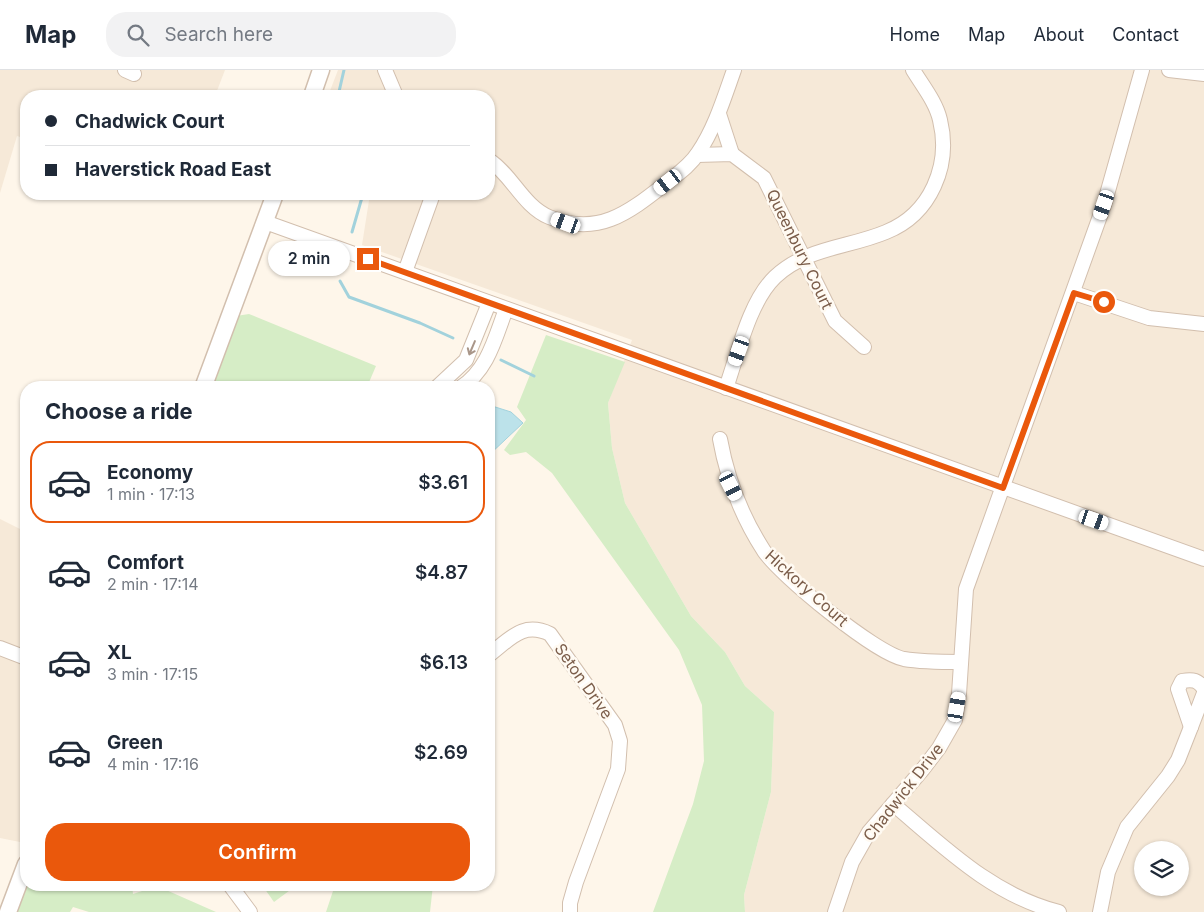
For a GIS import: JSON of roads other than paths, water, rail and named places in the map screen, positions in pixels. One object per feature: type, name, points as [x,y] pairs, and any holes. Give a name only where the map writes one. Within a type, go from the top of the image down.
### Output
[{"type":"street","points":[[314,90],[322,70]]},
{"type":"street","points":[[385,70],[393,90]]},
{"type":"street","points":[[495,164],[527,202],[547,216],[566,223],[584,224],[611,220],[630,212],[698,155],[718,114],[734,70]]},
{"type":"street","points":[[726,388],[756,304],[764,289],[779,273],[804,257],[820,250],[886,232],[904,223],[922,206],[935,186],[943,161],[943,136],[940,118],[913,70]]},
{"type":"street","name":"Chadwick Drive","points":[[835,912],[852,862],[869,832],[939,748],[955,720],[960,694],[966,589],[1074,293],[1118,163],[1142,70]]},
{"type":"street","points":[[1169,70],[1204,74]]},
{"type":"street","points":[[698,155],[732,154],[718,114]]},
{"type":"street","name":"Queenbury Court","points":[[732,154],[764,178],[835,321],[864,347]]},
{"type":"street","points":[[206,381],[273,200]]},
{"type":"street","points":[[405,272],[431,200]]},
{"type":"street","points":[[265,222],[1204,559]]},
{"type":"street","points":[[1074,293],[1150,318],[1204,324]]},
{"type":"street","points":[[444,381],[466,360],[489,303]]},
{"type":"street","points":[[469,381],[484,363],[506,309]]},
{"type":"street","name":"Hickory Court","points":[[720,439],[731,486],[765,552],[789,576],[864,639],[885,651],[904,659],[961,662]]},
{"type":"street","name":"Seton Drive","points":[[495,650],[517,634],[529,628],[539,628],[550,634],[615,725],[620,741],[618,769],[576,882],[570,903],[570,912]]},
{"type":"street","points":[[0,648],[20,656]]},
{"type":"street","points":[[1192,728],[1178,689],[1182,681],[1192,679],[1200,682],[1204,689]]},
{"type":"street","points":[[1100,912],[1108,872],[1127,827],[1168,776],[1178,760],[1204,693]]},
{"type":"street","points":[[893,804],[956,859],[1002,890],[1038,907],[1058,912]]},
{"type":"street","points":[[8,912],[20,880]]},
{"type":"street","points":[[234,891],[250,912]]},
{"type":"water","points":[[495,407],[511,412],[523,423],[495,449]]},
{"type":"waterway","points":[[339,90],[344,70]]},
{"type":"waterway","points":[[352,232],[361,200]]},
{"type":"waterway","points":[[340,281],[349,297],[420,323],[453,338]]},
{"type":"waterway","points":[[501,360],[534,376]]}]
